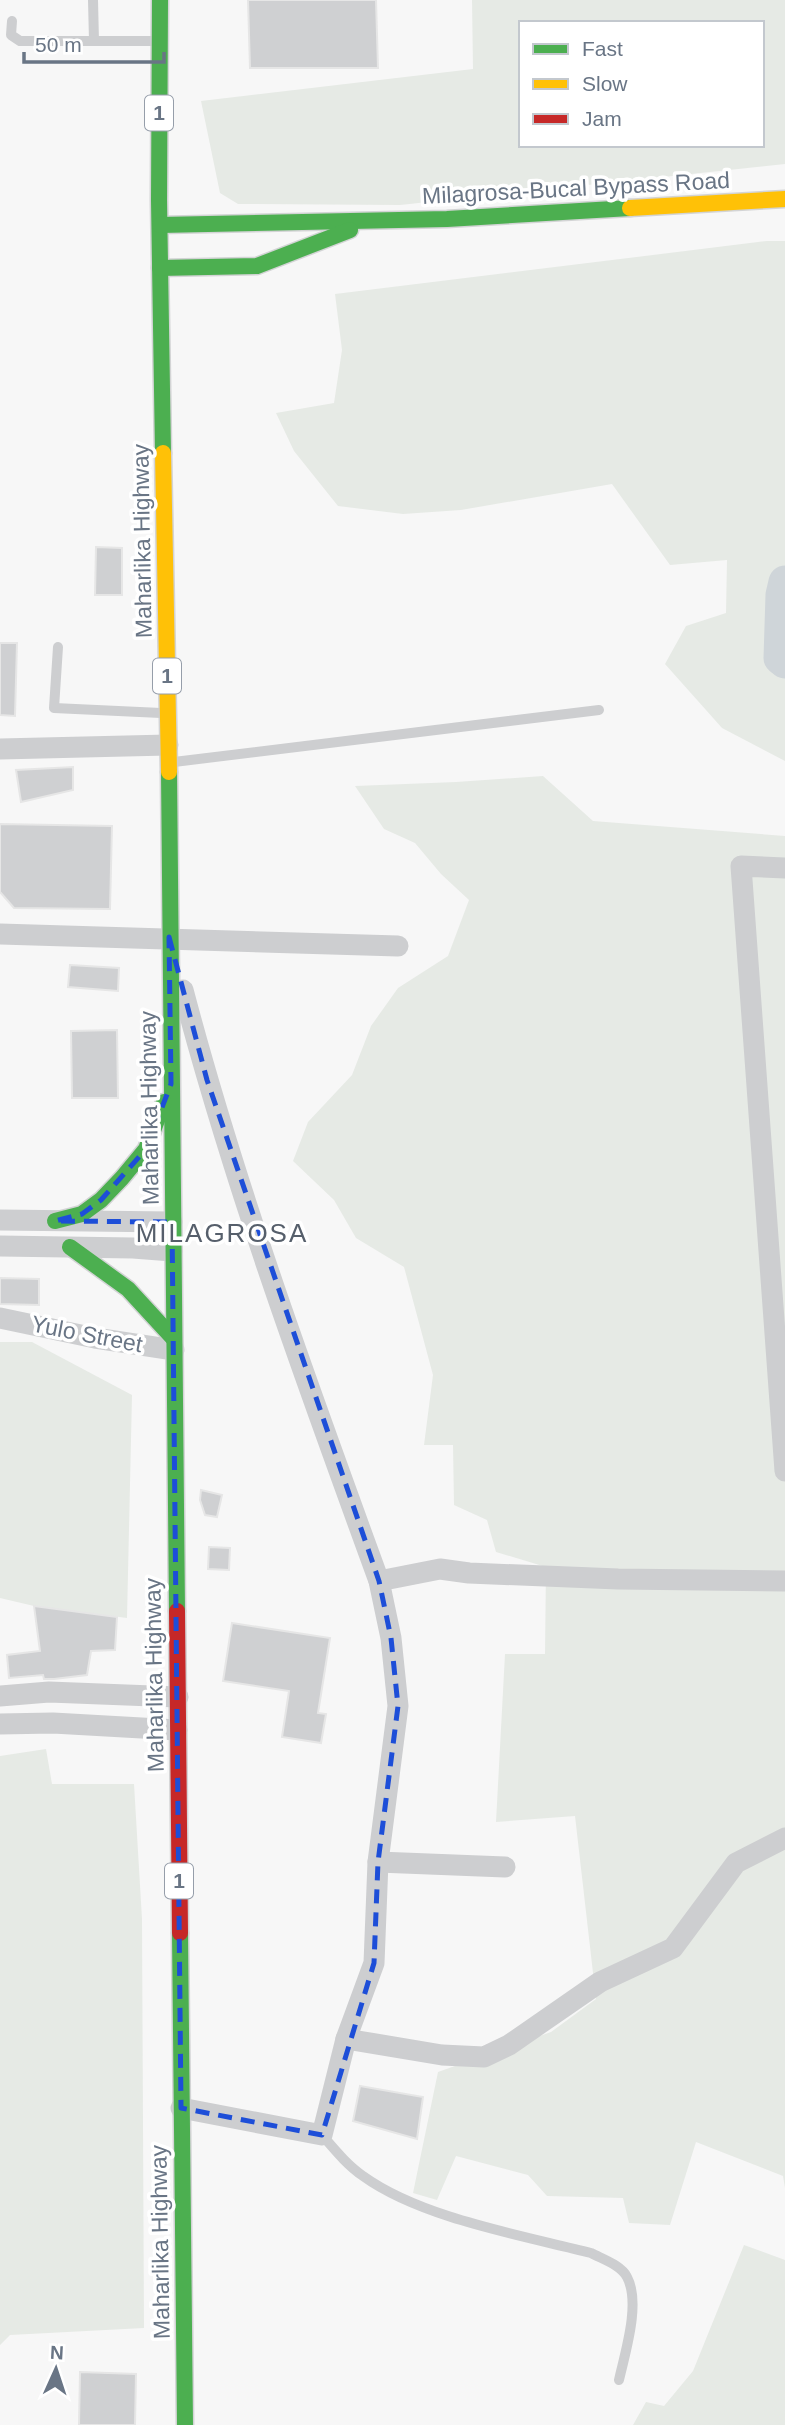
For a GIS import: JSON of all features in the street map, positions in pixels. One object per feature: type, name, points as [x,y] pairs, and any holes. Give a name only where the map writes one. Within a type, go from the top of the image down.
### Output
[{"type":"main road","name":"Maharlika Highway","points":[[160,0],[160,268],[168,713],[185,2425]]},
{"type":"main road","name":"Milagrosa-Bucal Bypass Road","points":[[160,225],[370,222],[785,199]]},
{"type":"main road","name":"Milagrosa-Bucal Bypass Road","points":[[160,268],[257,266],[370,222]]},
{"type":"main road","points":[[55,1221],[82,1214],[101,1200],[146,1149],[172,1084]]},
{"type":"main road","points":[[70,1247],[128,1289],[174,1344]]},
{"type":"street","points":[[0,749],[167,754]]},
{"type":"street","points":[[785,868],[741,866],[775,1202],[785,1471]]},
{"type":"street","points":[[0,934],[398,946]]},
{"type":"street","points":[[169,937],[207,1080],[250,1213],[379,1581],[391,1638],[398,1706],[379,1862],[374,1963],[346,2039],[322,2135],[181,2108]]},
{"type":"street","points":[[0,1220],[172,1223]]},
{"type":"street","points":[[0,1246],[172,1251]]},
{"type":"street","name":"Yulo Street","points":[[0,1318],[94,1338],[174,1344]]},
{"type":"street","points":[[379,1581],[440,1569],[469,1573],[618,1579],[785,1581]]},
{"type":"street","points":[[0,1696],[48,1692],[178,1697]]},
{"type":"street","points":[[0,1724],[53,1723],[177,1730]]},
{"type":"street","points":[[346,2039],[442,2055],[484,2057],[509,2045],[600,1982],[673,1948],[736,1863],[785,1838]]},
{"type":"street","points":[[379,1862],[505,1867]]},
{"type":"lane","points":[[93,0],[94,41]]},
{"type":"lane","points":[[12,21],[11,35],[20,41],[159,41]]},
{"type":"lane","points":[[58,647],[54,708],[168,713]]},
{"type":"lane","points":[[167,754],[599,710]]},
{"type":"lane","points":[[322,2135],[345,2162],[365,2178],[428,2209],[590,2253],[614,2264],[626,2275],[631,2292],[630,2332],[618,2381]]},
{"type":"highlighted area","points":[[169,937],[207,1080],[379,1581],[391,1638],[398,1706],[378,1862],[374,1963],[322,2135],[181,2108],[172,1222],[55,1221],[82,1214],[101,1200],[146,1149],[171,1084]]},
{"type":"shaded area","points":[[472,0],[785,0],[785,164],[400,205],[238,204],[220,193],[201,101],[473,69]]},
{"type":"shaded area","points":[[767,241],[785,241],[785,761],[722,728],[665,664],[686,626],[726,613],[727,560],[670,565],[612,484],[461,510],[403,514],[338,506],[294,451],[276,413],[334,403],[342,350],[335,294]]},
{"type":"shaded area","points":[[543,776],[593,821],[785,836],[785,2188],[783,2176],[696,2142],[670,2225],[629,2223],[623,2198],[547,2196],[528,2175],[456,2156],[437,2200],[413,2193],[438,2072],[551,2032],[596,1999],[575,1816],[496,1822],[505,1654],[545,1654],[546,1567],[496,1552],[487,1520],[454,1505],[453,1445],[424,1445],[433,1375],[404,1267],[356,1238],[334,1200],[293,1161],[308,1122],[352,1075],[371,1026],[398,988],[448,956],[469,900],[441,874],[415,843],[384,829],[355,786]]},
{"type":"shaded area","points":[[0,1342],[32,1342],[132,1395],[127,1618],[34,1606],[0,1598]]},
{"type":"shaded area","points":[[46,1749],[52,1784],[134,1784],[142,1919],[144,2328],[10,2335],[0,2345],[0,1756]]},
{"type":"shaded area","points":[[744,2245],[785,2260],[785,2425],[633,2425],[646,2402],[664,2406],[693,2371]]},
{"type":"building","points":[[248,0],[376,0],[378,68],[250,68]]},
{"type":"building","points":[[96,547],[122,548],[122,595],[95,595]]},
{"type":"building","points":[[0,643],[17,643],[15,716],[0,715]]},
{"type":"building","points":[[73,767],[73,790],[21,802],[16,770]]},
{"type":"building","points":[[0,824],[112,826],[110,909],[14,908],[0,892]]},
{"type":"building","points":[[70,965],[119,968],[118,991],[68,987]]},
{"type":"building","points":[[117,1030],[118,1098],[72,1098],[71,1031]]},
{"type":"building","points":[[0,1278],[39,1279],[39,1305],[0,1304]]},
{"type":"building","points":[[201,1490],[222,1495],[217,1517],[205,1515],[200,1500]]},
{"type":"building","points":[[209,1547],[230,1548],[229,1570],[208,1569]]},
{"type":"building","points":[[34,1606],[117,1617],[115,1650],[91,1651],[87,1675],[54,1679],[44,1679],[43,1675],[9,1678],[7,1655],[40,1651]]},
{"type":"building","points":[[232,1623],[330,1638],[318,1713],[326,1714],[321,1743],[282,1737],[289,1691],[223,1681]]},
{"type":"building","points":[[360,2086],[423,2097],[417,2139],[353,2121]]},
{"type":"building","points":[[80,2372],[136,2374],[135,2425],[79,2425]]},
{"type":"waterway","points":[[785,582],[782,595],[780,658],[785,662]]},
{"type":"traffic: fast","points":[[160,0],[159,200],[163,453]]},
{"type":"traffic: fast","points":[[160,225],[447,219],[630,208]]},
{"type":"traffic: fast","points":[[160,268],[257,266],[350,230]]},
{"type":"traffic: fast","points":[[169,772],[177,1611]]},
{"type":"traffic: fast","points":[[55,1221],[82,1214],[101,1200],[122,1178],[146,1149],[164,1102]]},
{"type":"traffic: fast","points":[[70,1247],[128,1289],[173,1338]]},
{"type":"traffic: fast","points":[[180,1933],[185,2425]]},
{"type":"traffic: slow","points":[[630,208],[785,199]]},
{"type":"traffic: slow","points":[[163,453],[169,772]]},
{"type":"traffic: jam","points":[[177,1611],[180,1933]]},
{"type":"district","name":"MILAGROSA","points":[[222,1233]]}]
